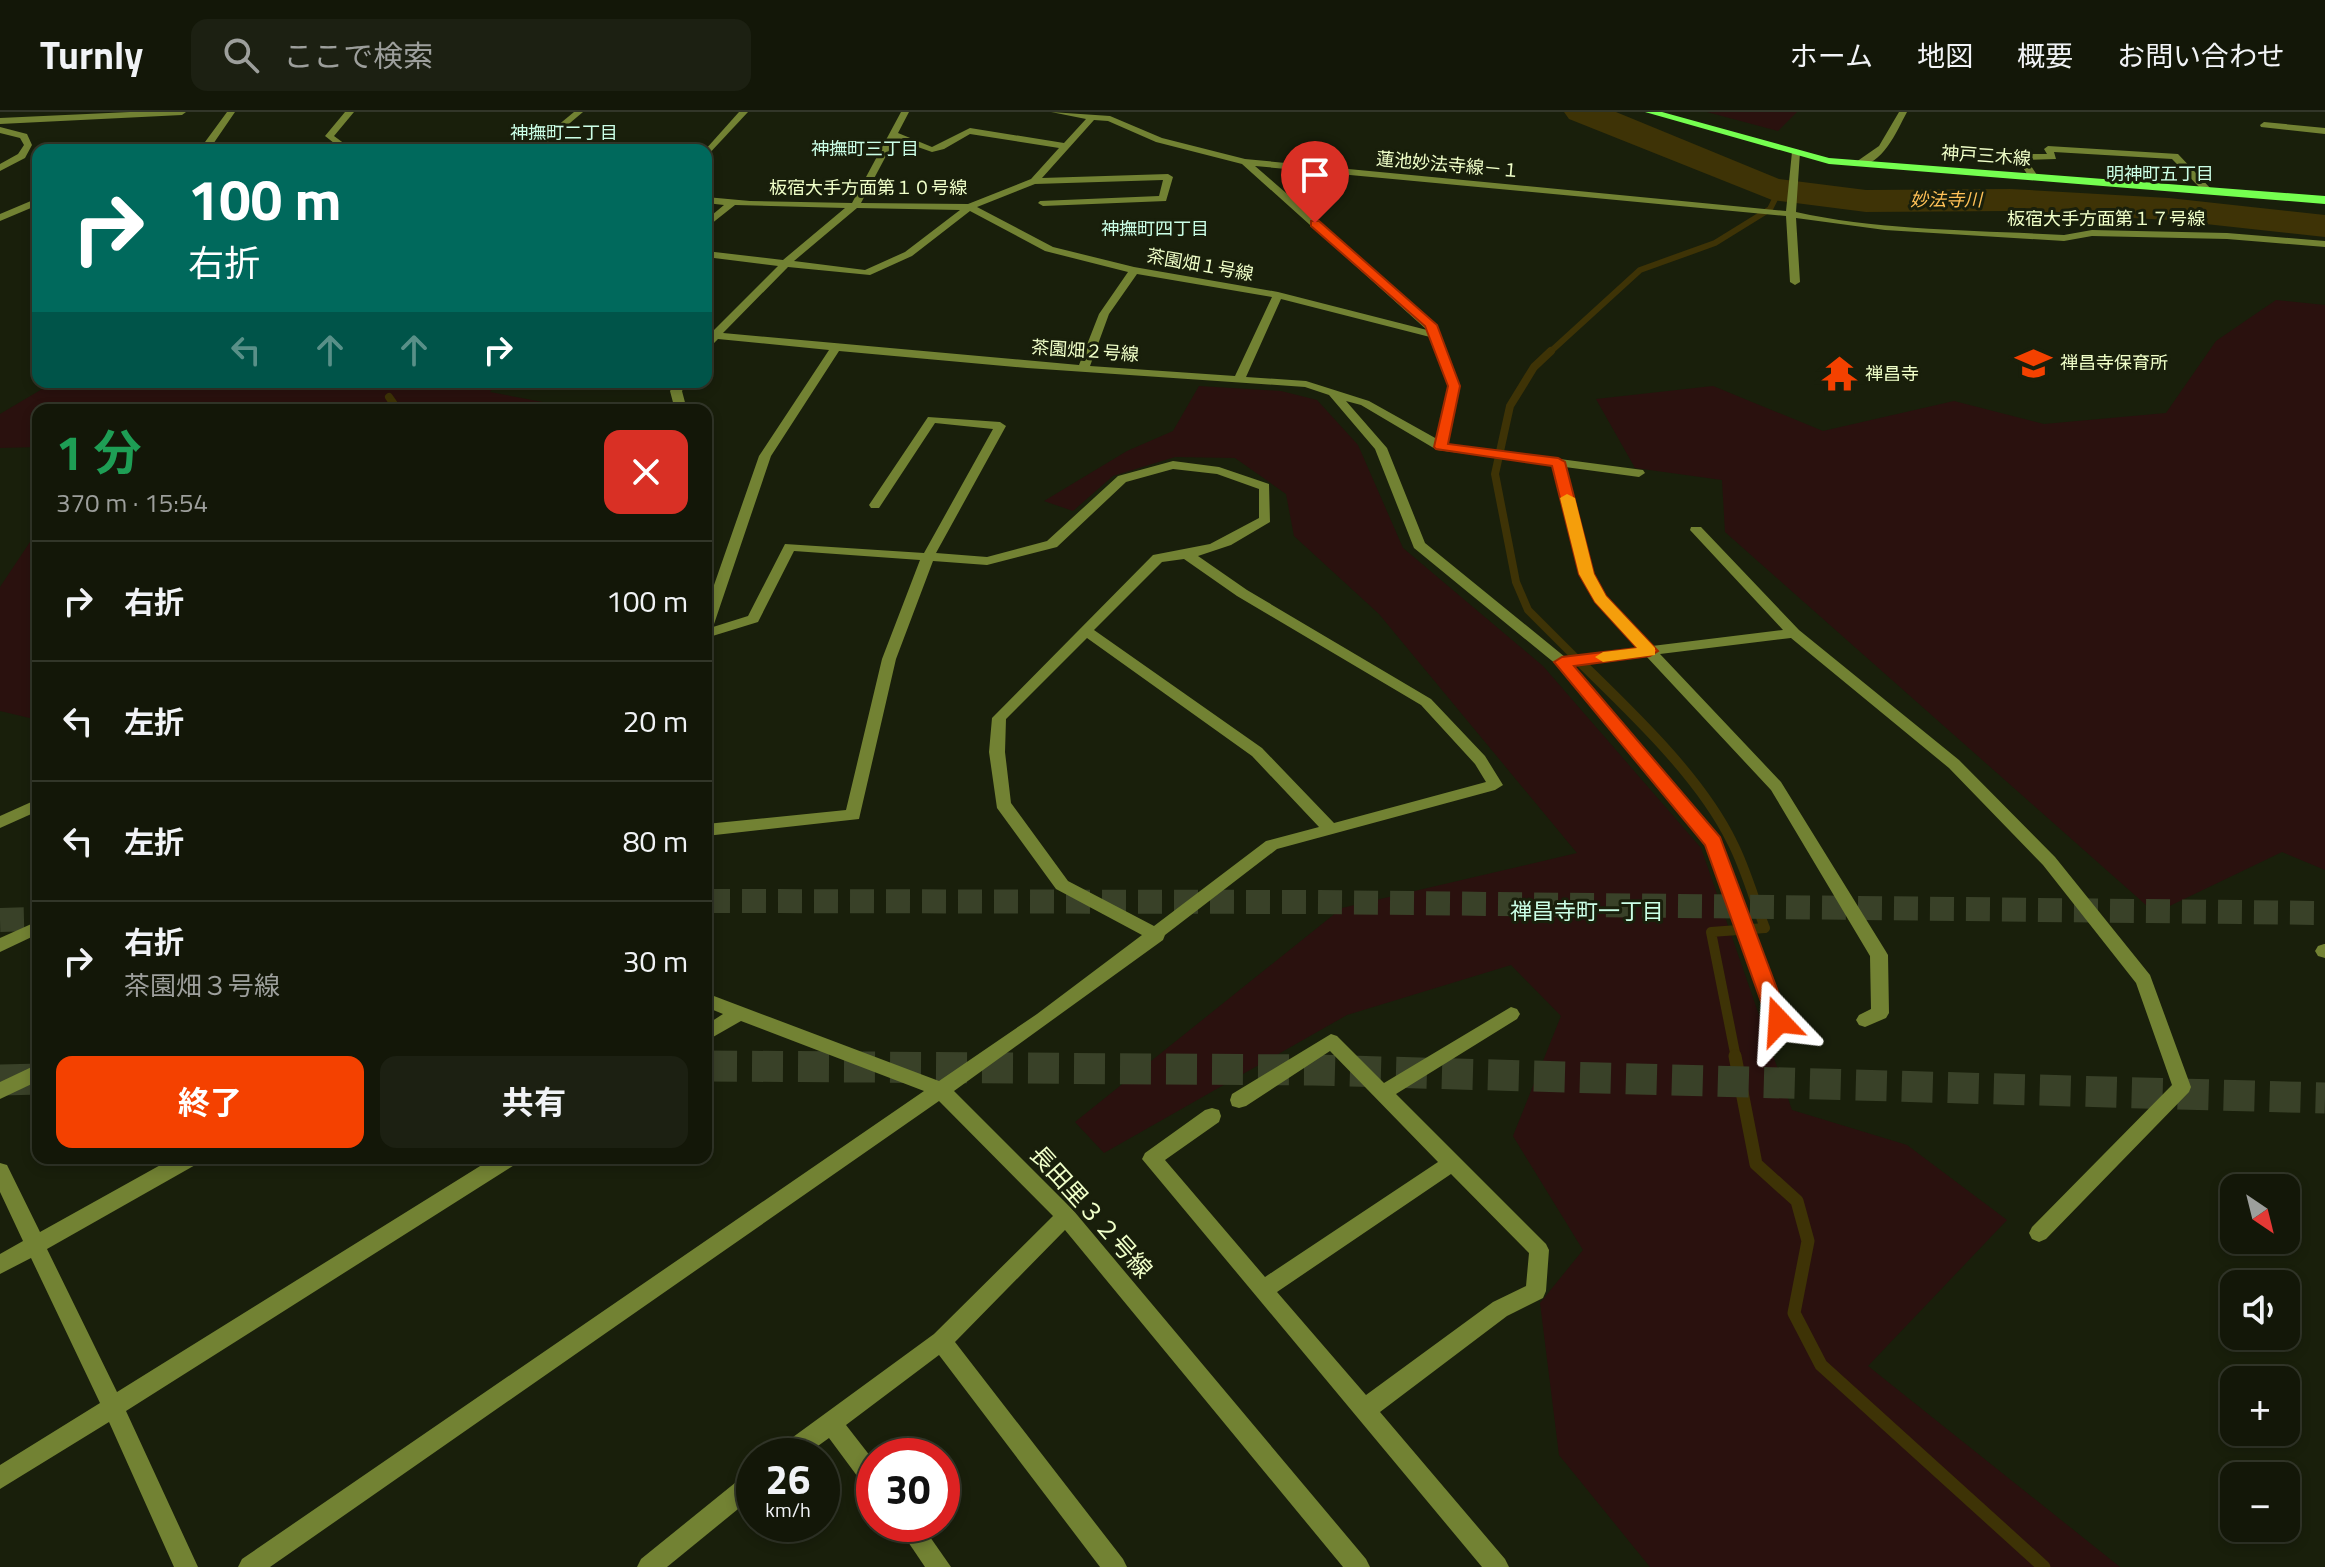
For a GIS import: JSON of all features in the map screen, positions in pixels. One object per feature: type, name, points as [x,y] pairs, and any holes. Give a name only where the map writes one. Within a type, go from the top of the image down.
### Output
[{"type":"main road","name":"神戸三木線","points":[[1650,112],[1796,152],[1859,164],[2325,200]]},
{"type":"street","points":[[77,117],[88,112]]},
{"type":"street","points":[[0,121],[182,112]]},
{"type":"street","points":[[209,144],[231,112]]},
{"type":"street","points":[[324,144],[350,112]]},
{"type":"street","points":[[539,144],[579,112]]},
{"type":"street","points":[[712,147],[744,112]]},
{"type":"street","points":[[712,335],[785,264],[855,205],[905,112]]},
{"type":"street","name":"蓮池妙法寺線－１","points":[[1055,112],[1110,119],[1159,140],[1245,162],[1787,213]]},
{"type":"street","points":[[1859,164],[1883,148],[1903,112]]},
{"type":"street","name":"板宿大手方面第１０号線","points":[[712,200],[969,207],[1034,181],[1093,116]]},
{"type":"street","points":[[2264,125],[2325,131]]},
{"type":"street","points":[[0,130],[24,136],[28,145],[22,156]]},
{"type":"street","points":[[894,135],[926,149],[938,149],[959,133],[970,131],[1066,146]]},
{"type":"street","points":[[329,136],[340,144]]},
{"type":"street","points":[[2034,178],[2021,157],[2053,157],[2048,149],[2175,156],[2207,190]]},
{"type":"street","points":[[1795,282],[1787,213],[1794,200],[1796,152]]},
{"type":"street","points":[[0,168],[22,156],[32,155]]},
{"type":"street","points":[[1245,162],[1431,325],[1454,386],[1441,447],[1639,473]]},
{"type":"street","points":[[1034,181],[1168,177],[1163,199],[1043,203]]},
{"type":"street","points":[[712,220],[733,202]]},
{"type":"street","points":[[0,218],[32,204]]},
{"type":"street","points":[[712,255],[866,273],[912,254],[969,207]]},
{"type":"street","name":"茶園畑１号線","points":[[969,207],[1049,249],[1134,270],[1278,295],[1432,334]]},
{"type":"street","name":"板宿大手方面第１７号線","points":[[1787,213],[1885,227],[2064,238],[2092,233],[2227,236],[2325,244]]},
{"type":"street","points":[[0,218],[14,226]]},
{"type":"street","points":[[1083,369],[1104,314],[1134,270]]},
{"type":"street","points":[[1239,380],[1278,295]]},
{"type":"street","name":"茶園畑２号線","points":[[712,339],[1306,384],[1365,403],[1441,447]]},
{"type":"street","points":[[712,611],[765,456],[835,349]]},
{"type":"street","points":[[1334,393],[1381,448],[1419,545],[1562,662],[1713,842],[1779,1021]]},
{"type":"street","points":[[712,829],[853,815],[889,659],[928,557],[1000,426],[932,419],[875,505]]},
{"type":"street","points":[[1558,462],[1587,574],[1600,599],[1776,786],[1879,955],[1880,1013],[1865,1020]]},
{"type":"street","points":[[712,632],[753,619],[790,547],[987,561],[1052,544],[1122,479],[1173,465],[1219,471],[1265,487],[1265,519],[1225,546],[1189,556],[1158,558],[999,718],[997,752],[1003,804],[1062,885],[1157,935]]},
{"type":"street","points":[[1696,530],[1794,633],[1954,764],[2049,861],[2144,980],[2182,1087],[2039,1233]]},
{"type":"street","points":[[250,1567],[941,1090],[1157,935],[1272,845],[1495,785],[1480,760],[1426,702],[1242,593],[1189,556]]},
{"type":"street","points":[[1086,631],[1257,752],[1331,830]]},
{"type":"street","points":[[1562,662],[1794,633]]},
{"type":"street","points":[[0,822],[32,808]]},
{"type":"street","points":[[0,945],[32,930]]},
{"type":"street","name":"長田里３２号線","points":[[712,1003],[815,1039],[941,1090],[1066,1216],[1358,1567]]},
{"type":"street","points":[[712,1030],[738,1014]]},
{"type":"street","points":[[1383,1093],[1511,1014]]},
{"type":"street","points":[[1239,1100],[1331,1041],[1539,1250],[1536,1291],[1500,1309],[1364,1410]]},
{"type":"street","points":[[0,1091],[32,1075]]},
{"type":"street","points":[[1212,1116],[1152,1159],[1497,1567]]},
{"type":"street","points":[[1263,1290],[1452,1163]]},
{"type":"street","points":[[0,1265],[179,1164]]},
{"type":"street","points":[[0,1478],[499,1164]]},
{"type":"street","points":[[0,1171],[186,1567]]},
{"type":"street","points":[[809,1438],[941,1341],[1066,1216]]},
{"type":"street","points":[[941,1341],[1115,1567]]},
{"type":"street","points":[[830,1421],[856,1456]]},
{"type":"street","points":[[649,1567],[736,1497]]},
{"type":"street","points":[[920,1542],[939,1567]]},
{"type":"shaded area","points":[[1707,112],[1797,112],[1778,131]]},
{"type":"shaded area","points":[[2276,300],[2325,305],[2325,870],[2282,852],[2155,913],[1725,532],[1722,480],[1635,468],[1596,399],[1713,386],[1823,431],[1954,401],[2044,424],[2166,413],[2216,341]]},
{"type":"shaded area","points":[[1199,386],[1281,391],[1317,400],[1358,445],[1403,548],[1543,666],[1701,848],[1792,1110],[1907,1145],[2007,1220],[1868,1366],[2120,1567],[1650,1567],[1559,1455],[1540,1303],[1583,1250],[1513,1136],[1561,1016],[1511,965],[1347,1015],[1104,1153],[1075,1122],[1342,908],[1577,853],[1379,614],[1294,536],[1286,494],[1235,458],[1175,457],[1113,476],[1073,511],[1044,501],[1127,451],[1173,431]]},
{"type":"shaded area","points":[[44,388],[494,388],[490,392],[553,404],[32,404],[32,447],[0,448],[0,414]]},
{"type":"shaded area","points":[[32,539],[32,719],[0,711],[0,587]]},
{"type":"waterway","name":"妙法寺川","points":[[1581,112],[1772,189],[1866,201],[2010,200],[2169,209],[2325,226]]},
{"type":"waterway","points":[[1549,353],[1640,270],[1715,243],[1770,209],[1775,199],[1772,189]]},
{"type":"waterway","points":[[1551,351],[1534,367],[1510,406],[1495,474],[1516,582],[1528,610],[1683,769],[1718,817],[1742,863],[1765,928],[1711,932],[1736,1058]]},
{"type":"waterway","points":[[389,397],[394,404]]},
{"type":"waterway","points":[[1735,1056],[1756,1164],[1797,1201],[1808,1241],[1794,1313],[1821,1365],[2044,1567]]},
{"type":"tunnel","points":[[712,901],[1313,902],[2325,913]]},
{"type":"tunnel","points":[[0,920],[32,919]]},
{"type":"tunnel","points":[[712,1066],[1313,1070],[2325,1098]]},
{"type":"tunnel","points":[[0,1080],[32,1079]]},
{"type":"slow traffic","points":[[1567,498],[1587,574],[1600,599],[1650,651],[1603,657]]},
{"type":"place","name":"禅昌寺保育所","points":[[2034,363]]},
{"type":"place","name":"禅昌寺","points":[[1839,374]]},
{"type":"district","name":"神撫町二丁目","points":[[564,133]]},
{"type":"district","name":"神撫町三丁目","points":[[865,149]]},
{"type":"district","name":"明神町五丁目","points":[[2160,174]]},
{"type":"district","name":"神撫町四丁目","points":[[1155,229]]},
{"type":"district","name":"禅昌寺町一丁目","points":[[1587,911]]},
{"type":"route","points":[[1315,223],[1431,325],[1454,386],[1441,447],[1558,462],[1587,574],[1600,599],[1650,651],[1562,662],[1713,842],[1779,1021]]}]
